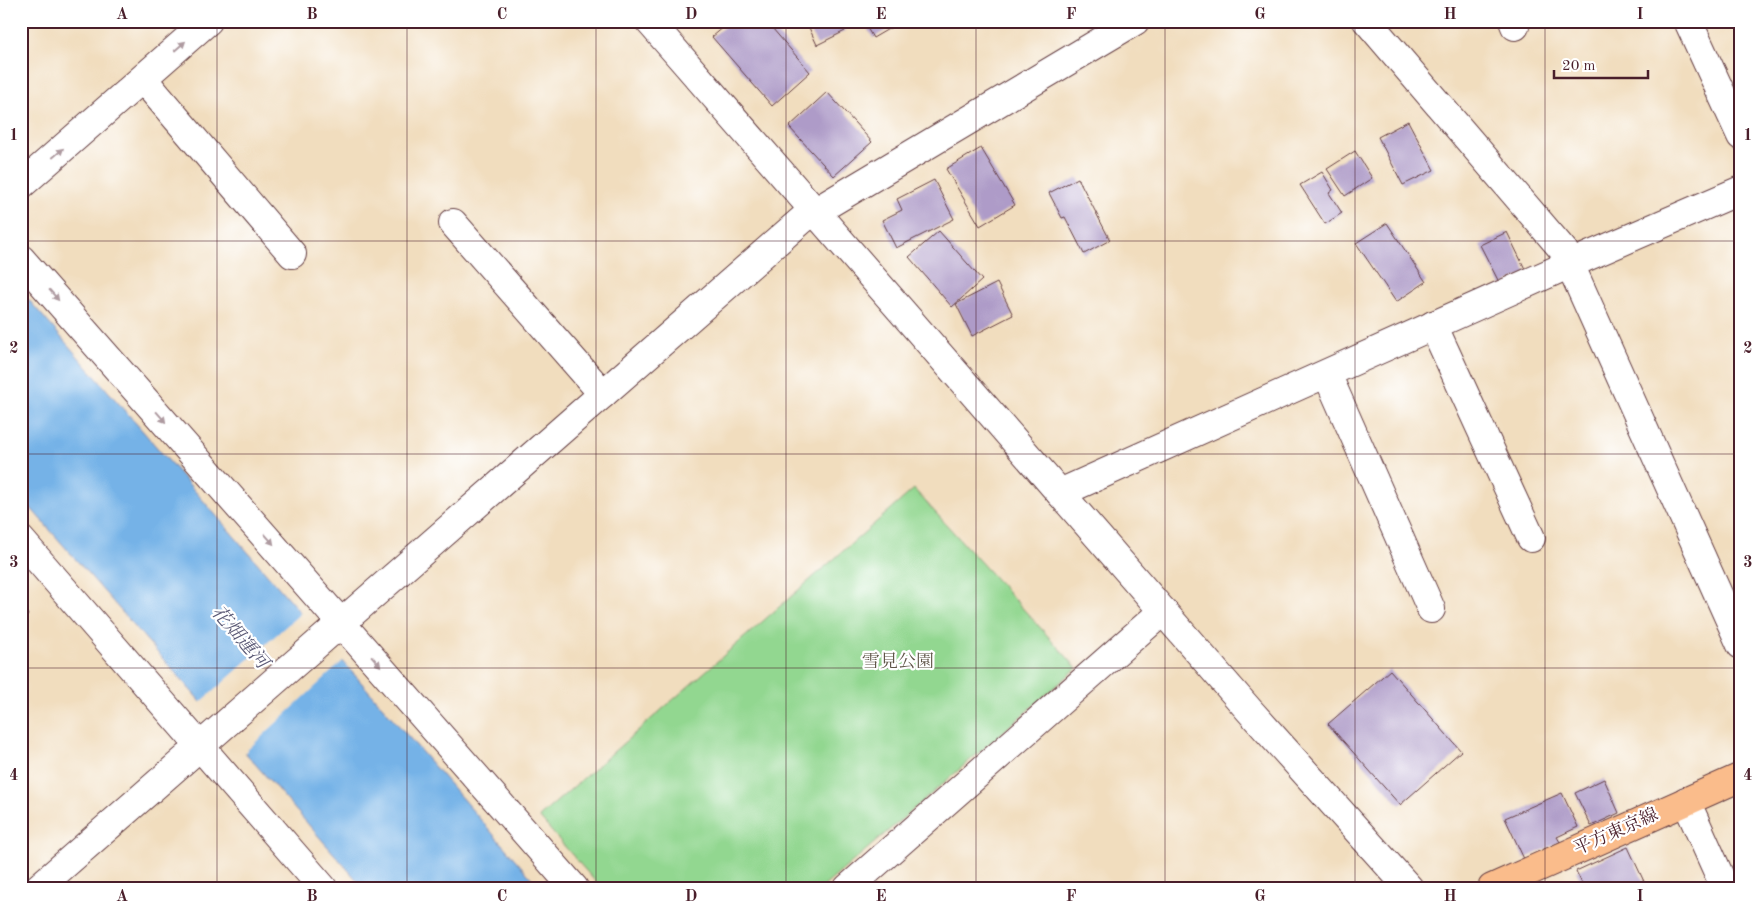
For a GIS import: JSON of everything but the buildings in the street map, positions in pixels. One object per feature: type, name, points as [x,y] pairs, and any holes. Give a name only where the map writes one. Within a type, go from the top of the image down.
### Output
[{"type":"main road","name":"平方東京線","points":[[1492,888],[1741,777]]},
{"type":"street","points":[[21,185],[208,21]]},
{"type":"street","points":[[649,21],[1163,611],[1408,888]]},
{"type":"street","points":[[38,888],[803,219],[1135,21]]},
{"type":"street","points":[[1367,21],[1564,251],[1741,645]]},
{"type":"street","points":[[1688,21],[1741,136]]},
{"type":"street","points":[[143,78],[292,254]]},
{"type":"street","points":[[1060,493],[1570,264],[1741,190]]},
{"type":"street","points":[[454,223],[603,394]]},
{"type":"street","points":[[21,259],[337,625],[574,888]]},
{"type":"street","points":[[1433,325],[1531,538]]},
{"type":"street","points":[[1327,374],[1431,609]]},
{"type":"street","points":[[21,540],[205,740],[323,888]]},
{"type":"street","points":[[848,888],[1163,611]]},
{"type":"street","points":[[1686,801],[1725,888]]},
{"type":"green space","name":"雪見公園","points":[[914,489],[1077,668],[822,888],[601,888],[539,817]]},
{"type":"water","name":"花畑運河","points":[[21,291],[540,888],[364,888],[21,497]]},
{"type":"pier","points":[[303,611],[345,659],[243,754],[199,704]]}]
